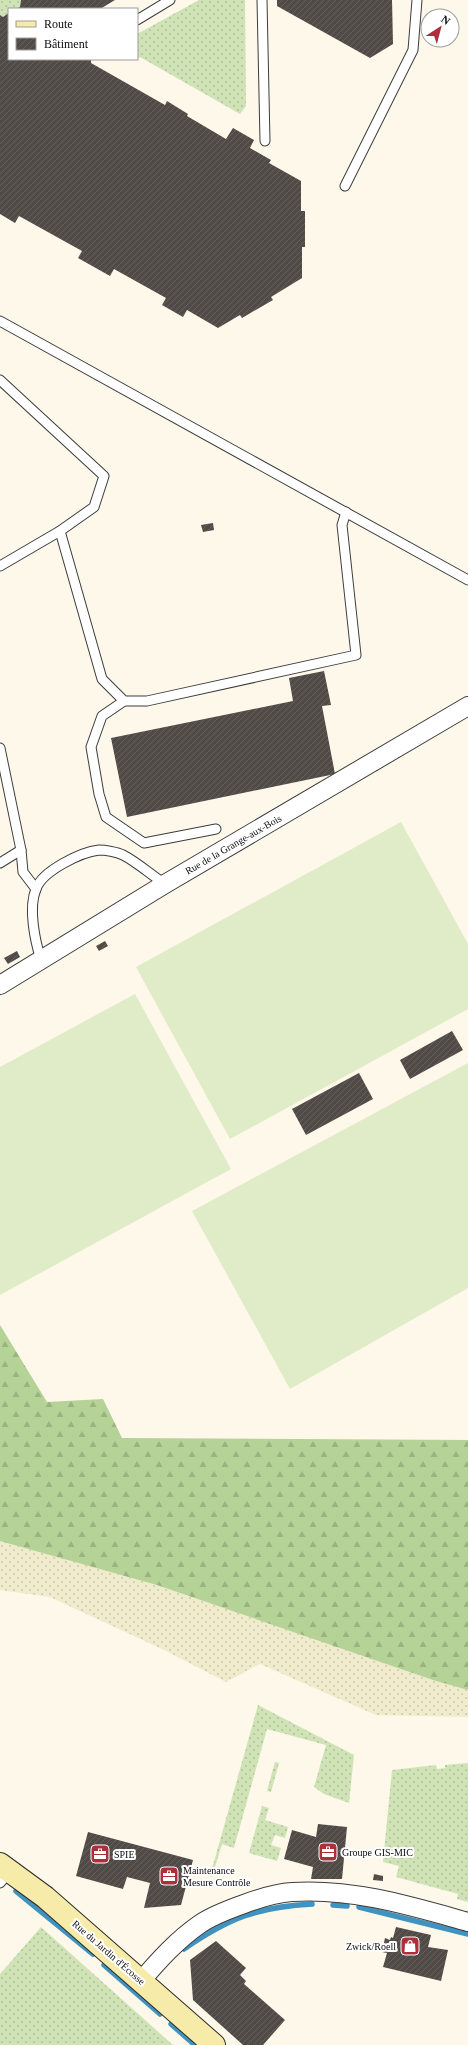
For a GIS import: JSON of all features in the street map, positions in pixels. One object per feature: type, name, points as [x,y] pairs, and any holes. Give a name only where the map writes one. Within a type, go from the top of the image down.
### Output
[{"type":"street","name":"Rue de la Grange-aux-Bois","points":[[0,985],[165,884],[468,706]]},
{"type":"street","name":"Rue du Jardin d'Écosse","points":[[4,1873],[45,1897],[214,2045]]},
{"type":"street","points":[[141,1981],[171,1948],[201,1923],[231,1908],[266,1896],[291,1892],[358,1895],[405,1904],[468,1922]]},
{"type":"lane","points":[[138,19],[170,0]]},
{"type":"lane","points":[[262,0],[265,140]]},
{"type":"lane","points":[[345,186],[413,50],[417,0]]},
{"type":"lane","points":[[0,321],[468,580]]},
{"type":"lane","points":[[0,380],[104,476],[94,507],[60,531],[0,566]]},
{"type":"lane","points":[[216,829],[144,843],[106,817],[99,794],[91,747],[102,716],[124,701],[147,701],[356,655],[342,525],[346,512]]},
{"type":"lane","points":[[60,531],[102,679],[124,701]]},
{"type":"lane","points":[[0,748],[22,850],[24,872],[36,889]]},
{"type":"lane","points":[[0,863],[22,850]]},
{"type":"lane","points":[[41,960],[34,940],[33,905],[36,889],[44,876],[83,854],[100,850],[122,854],[165,884]]},
{"type":"shaded area","points":[[0,1467],[468,1537],[468,1717],[376,1715],[260,1664],[226,1682],[164,1650],[50,1597],[0,1590]]},
{"type":"green space","points":[[0,0],[21,0],[20,7],[8,8],[8,14],[3,17],[0,15]]},
{"type":"green space","points":[[199,0],[245,0],[246,106],[240,114],[140,57],[138,58],[138,33]]},
{"type":"green space","points":[[401,822],[468,944],[468,1009],[230,1139],[136,967]]},
{"type":"green space","points":[[135,994],[231,1169],[0,1295],[0,1067]]},
{"type":"green space","points":[[468,1063],[468,1288],[290,1389],[192,1211]]},
{"type":"green space","points":[[0,1325],[47,1402],[103,1399],[122,1438],[468,1440],[468,1690],[433,1680],[157,1585],[0,1541]]},
{"type":"green space","points":[[258,1705],[354,1755],[349,1803],[324,1794],[314,1787],[326,1745],[267,1729],[234,1848],[222,1844],[212,1877],[210,1876]]},
{"type":"green space","points":[[275,1762],[279,1763],[271,1792],[267,1791]]},
{"type":"green space","points":[[468,1763],[468,1902],[457,1899],[458,1894],[396,1877],[399,1866],[383,1862],[392,1770],[436,1765],[437,1769],[445,1768],[445,1765]]},
{"type":"green space","points":[[262,1806],[269,1808],[265,1820],[288,1827],[285,1838],[275,1835],[271,1845],[281,1848],[277,1861],[249,1853]]},
{"type":"green space","points":[[41,1927],[173,2045],[0,2045],[0,1974]]},
{"type":"building","points":[[21,0],[115,0],[102,8],[18,8],[20,7]]},
{"type":"building","points":[[277,0],[392,0],[393,44],[370,58],[277,6]]},
{"type":"building","points":[[8,14],[8,60],[91,60],[91,63],[165,105],[167,101],[188,114],[187,116],[226,139],[233,128],[254,140],[250,148],[271,160],[269,163],[301,181],[301,211],[305,211],[305,247],[302,247],[302,278],[271,297],[273,300],[242,318],[240,315],[218,328],[187,310],[183,317],[162,305],[166,298],[114,269],[110,276],[78,258],[82,251],[19,216],[15,223],[0,214],[0,15],[3,17]]},
{"type":"building","points":[[213,523],[214,530],[203,532],[201,525]]},
{"type":"building","points":[[324,671],[331,705],[322,706],[335,774],[127,817],[111,738],[293,701],[289,678]]},
{"type":"building","points":[[105,941],[108,946],[99,951],[96,946]]},
{"type":"building","points":[[17,951],[20,957],[8,964],[4,958]]},
{"type":"building","points":[[452,1031],[463,1050],[410,1079],[400,1060]]},
{"type":"building","points":[[359,1073],[373,1099],[306,1135],[292,1109]]},
{"type":"building","points":[[318,1824],[347,1827],[342,1879],[311,1879],[313,1867],[284,1859],[292,1830],[316,1837]]},
{"type":"building","points":[[88,1832],[193,1860],[181,1905],[144,1908],[150,1883],[127,1877],[123,1889],[76,1876]]},
{"type":"building","points":[[374,1874],[383,1876],[383,1881],[373,1880]]},
{"type":"building","points":[[396,1927],[431,1935],[428,1947],[448,1950],[441,1981],[383,1967],[387,1953],[382,1952],[385,1938],[390,1940],[391,1937],[393,1938]]},
{"type":"building","points":[[216,1941],[246,1968],[240,1975],[246,1981],[244,1984],[285,2020],[263,2045],[243,2045],[193,2000],[190,1960]]},
{"type":"waterway","points":[[16,1891],[93,1954]]},
{"type":"waterway","points":[[184,1949],[215,1929],[244,1916],[275,1908],[312,1904]]},
{"type":"waterway","points":[[333,1905],[347,1906]]},
{"type":"waterway","points":[[359,1907],[468,1934]]},
{"type":"waterway","points":[[104,1965],[160,2014]]},
{"type":"waterway","points":[[171,2024],[195,2045]]},
{"type":"place","name":"Groupe GIS-MIC","points":[[328,1852]]},
{"type":"place","name":"SPIE","points":[[100,1854]]},
{"type":"place","name":"Maintenance Mesure Contrôle","points":[[169,1876]]},
{"type":"place","name":"Zwick/Roell","points":[[410,1946]]}]
